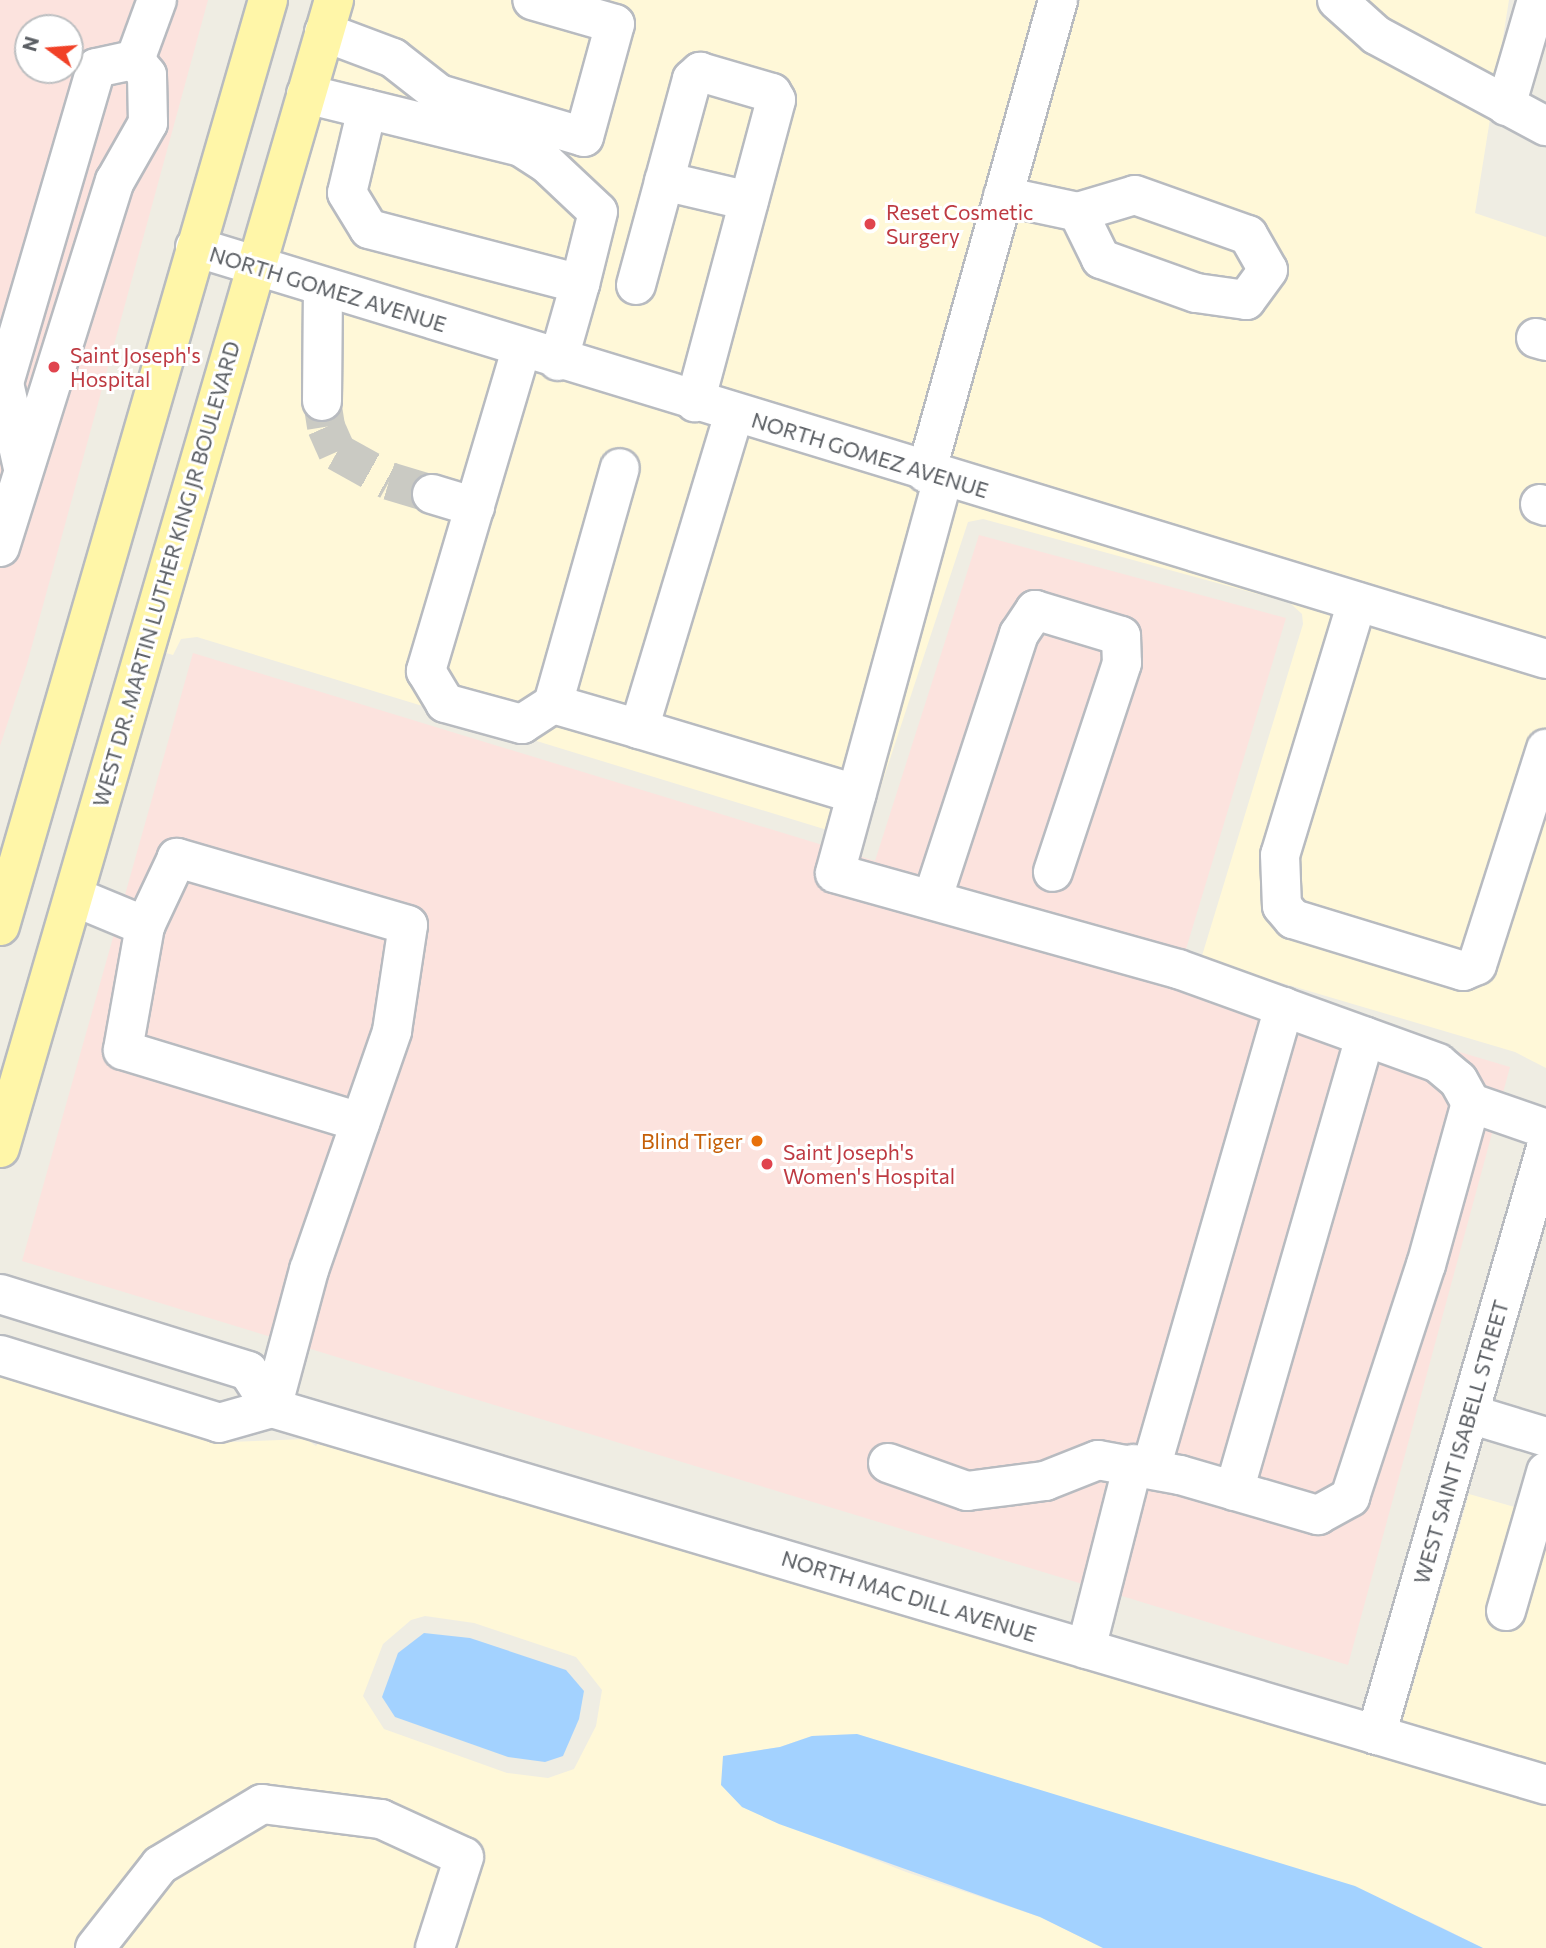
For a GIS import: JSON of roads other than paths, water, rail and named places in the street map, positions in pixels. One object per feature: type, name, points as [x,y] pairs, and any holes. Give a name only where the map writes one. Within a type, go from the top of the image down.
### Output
[{"type":"main road","points":[[0,926],[268,0]]},
{"type":"main road","name":"WEST DR. MARTIN LUTHER KING JR BOULEVARD","points":[[0,1148],[75,897],[254,266],[329,16]]},
{"type":"street","points":[[135,60],[158,0]]},
{"type":"street","points":[[329,16],[393,58],[439,94],[584,137],[615,24],[532,0]]},
{"type":"street","points":[[1337,0],[1376,35],[1546,126]]},
{"type":"street","points":[[1506,106],[1537,0]]},
{"type":"street","points":[[1054,1],[835,873],[1178,969],[1284,1007],[1438,1063],[1458,1080],[1471,1103],[1546,1129]]},
{"type":"street","points":[[24,471],[4,383],[96,68],[135,60]]},
{"type":"street","points":[[1,543],[115,181],[148,123],[147,75],[135,60]]},
{"type":"street","points":[[636,285],[692,79],[700,72],[772,93],[776,100],[695,402]]},
{"type":"street","points":[[306,94],[522,147],[546,163],[598,212],[558,361]]},
{"type":"street","points":[[367,109],[347,193],[369,229],[580,284]]},
{"type":"street","points":[[664,181],[749,201]]},
{"type":"street","points":[[1003,196],[1078,212]]},
{"type":"street","name":"NORTH GOMEZ AVENUE","points":[[195,247],[521,350],[1546,659]]},
{"type":"street","points":[[322,401],[323,288]]},
{"type":"street","points":[[521,350],[426,671],[445,703],[522,724],[553,704],[620,468]]},
{"type":"street","points":[[639,729],[734,414]]},
{"type":"street","points":[[432,494],[475,506]]},
{"type":"street","points":[[1357,602],[1280,855],[1282,906],[1293,919],[1463,971],[1477,965],[1546,749]]},
{"type":"street","points":[[932,900],[1019,634],[1035,610],[1121,636],[1122,663],[1053,872]]},
{"type":"street","points":[[553,704],[856,794]]},
{"type":"street","points":[[272,1408],[309,1270],[392,1031],[408,925],[177,858],[145,926],[123,1050],[360,1122]]},
{"type":"street","points":[[75,897],[145,926]]},
{"type":"street","points":[[1086,1649],[1284,1007]]},
{"type":"street","points":[[1234,1490],[1365,1037]]},
{"type":"street","points":[[888,1463],[967,1491],[1045,1481],[1098,1460],[1142,1466],[1318,1515],[1350,1497],[1386,1395],[1471,1103]]},
{"type":"street","name":"WEST SAINT ISABELL STREET","points":[[1377,1735],[1546,1148]]},
{"type":"street","points":[[0,1294],[248,1371],[272,1408]]},
{"type":"street","points":[[0,1355],[219,1423],[272,1408]]},
{"type":"street","name":"NORTH MAC DILL AVENUE","points":[[272,1408],[1546,1785]]},
{"type":"street","points":[[1470,1414],[1546,1437]]},
{"type":"street","points":[[1506,1611],[1535,1547],[1546,1472]]},
{"type":"street","points":[[95,1948],[160,1865],[262,1804],[381,1819],[464,1857],[435,1948]]},
{"type":"water","points":[[424,1633],[470,1638],[566,1670],[584,1691],[579,1719],[563,1756],[545,1762],[508,1757],[395,1717],[382,1697],[398,1653]]},
{"type":"water","points":[[857,1734],[1355,1886],[1483,1948],[1103,1948],[1040,1917],[779,1824],[742,1807],[721,1785],[723,1756],[780,1747],[812,1736]]},
{"type":"tunnel","points":[[322,401],[326,427],[337,452],[389,481],[432,494]]},
{"type":"place","name":"Reset Cosmetic Surgery","points":[[870,224]]},
{"type":"place","name":"Saint Joseph's Hospital","points":[[54,367]]},
{"type":"place","name":"Blind Tiger","points":[[757,1141]]},
{"type":"place","name":"Saint Joseph's Women's Hospital","points":[[767,1164]]}]
